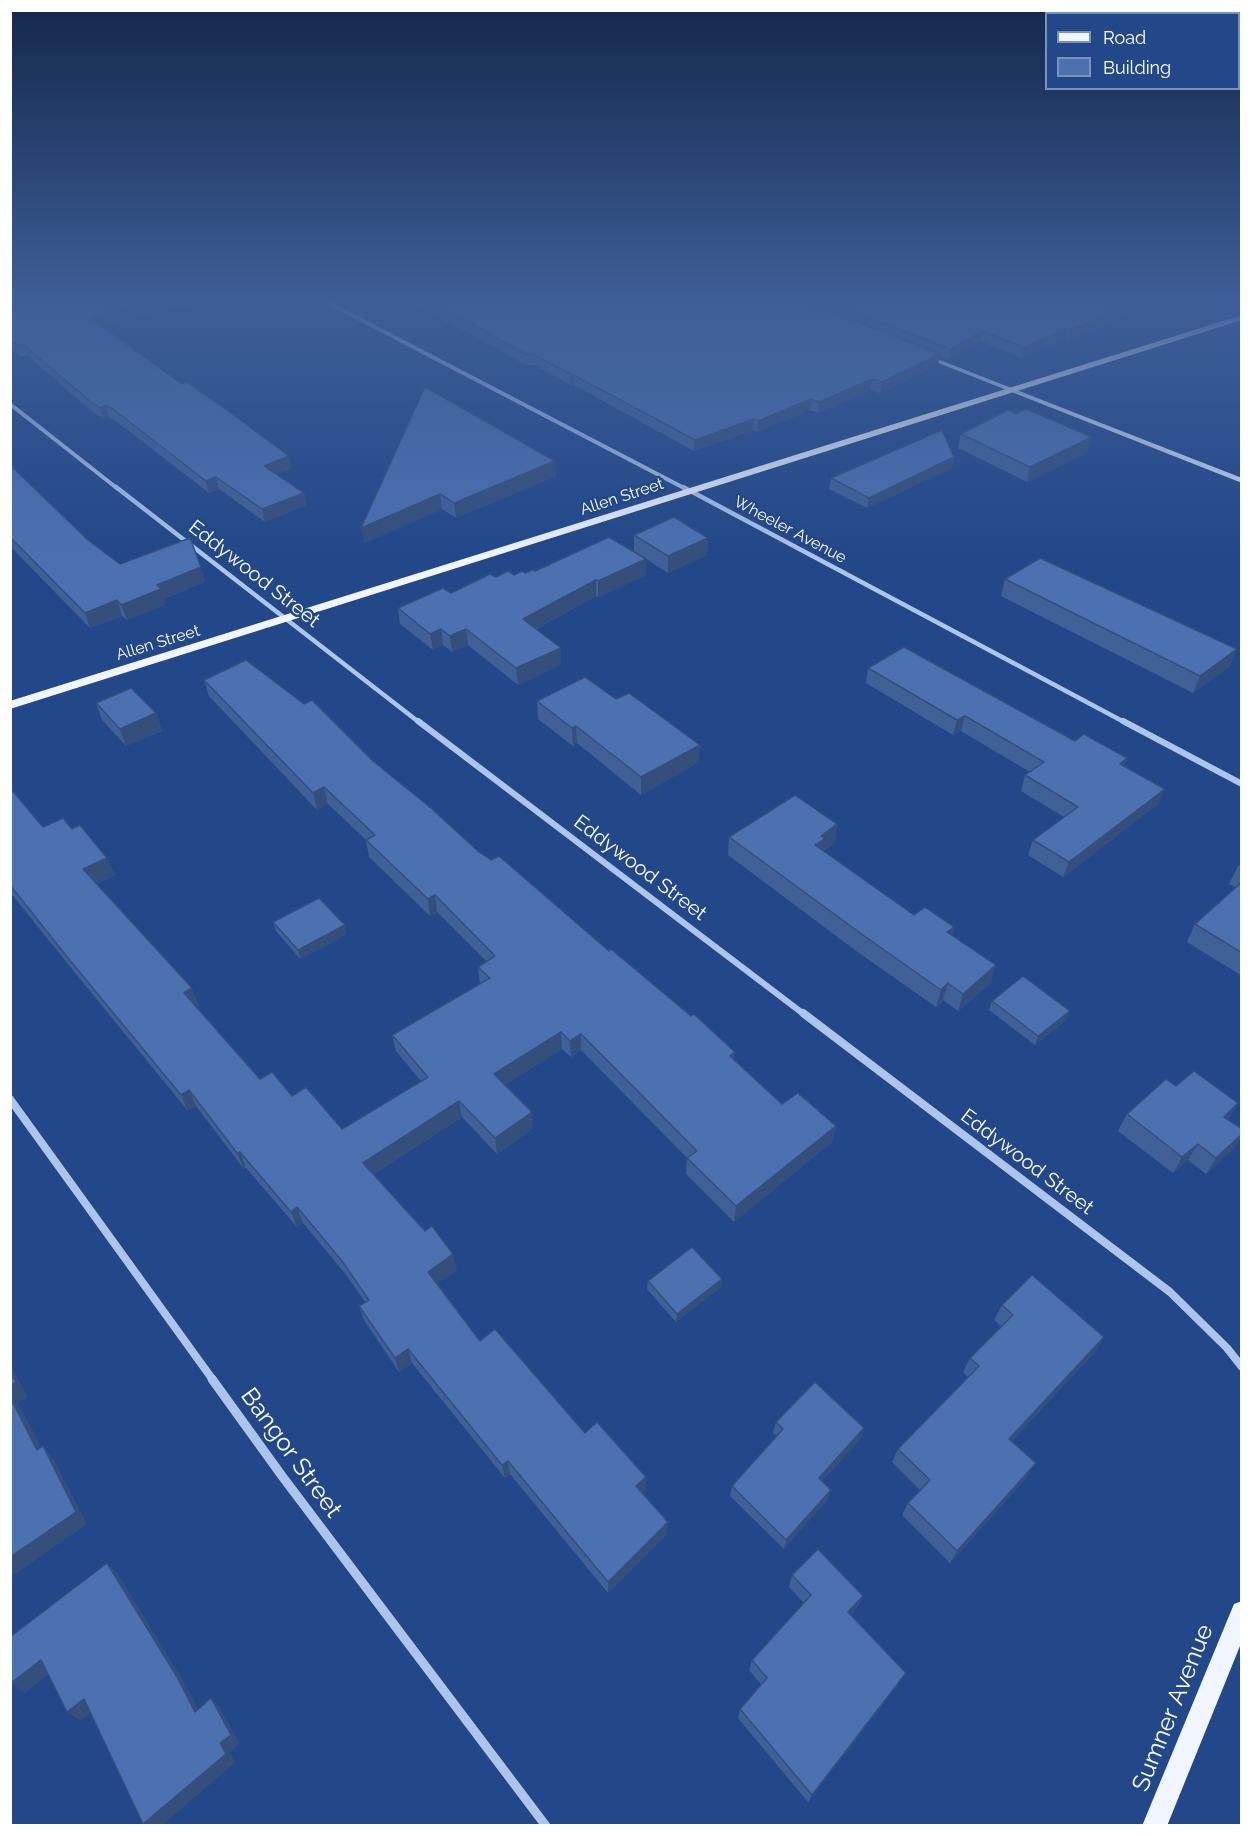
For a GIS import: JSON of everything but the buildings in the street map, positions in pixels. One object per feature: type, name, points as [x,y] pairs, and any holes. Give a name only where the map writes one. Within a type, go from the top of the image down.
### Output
[{"type":"main road","name":"Allen Street","points":[[10,705],[1022,387]]},
{"type":"main road","name":"Sumner Avenue","points":[[1154,1826],[1242,1612]]},
{"type":"street","name":"Wheeler Avenue","points":[[490,387],[1242,784]]},
{"type":"street","points":[[1004,387],[1242,481]]},
{"type":"street","name":"Eddywood Street","points":[[10,404],[284,619],[1170,1292],[1227,1348],[1242,1366]]},
{"type":"street","name":"Bangor Street","points":[[10,1099],[282,1476],[546,1826]]}]
